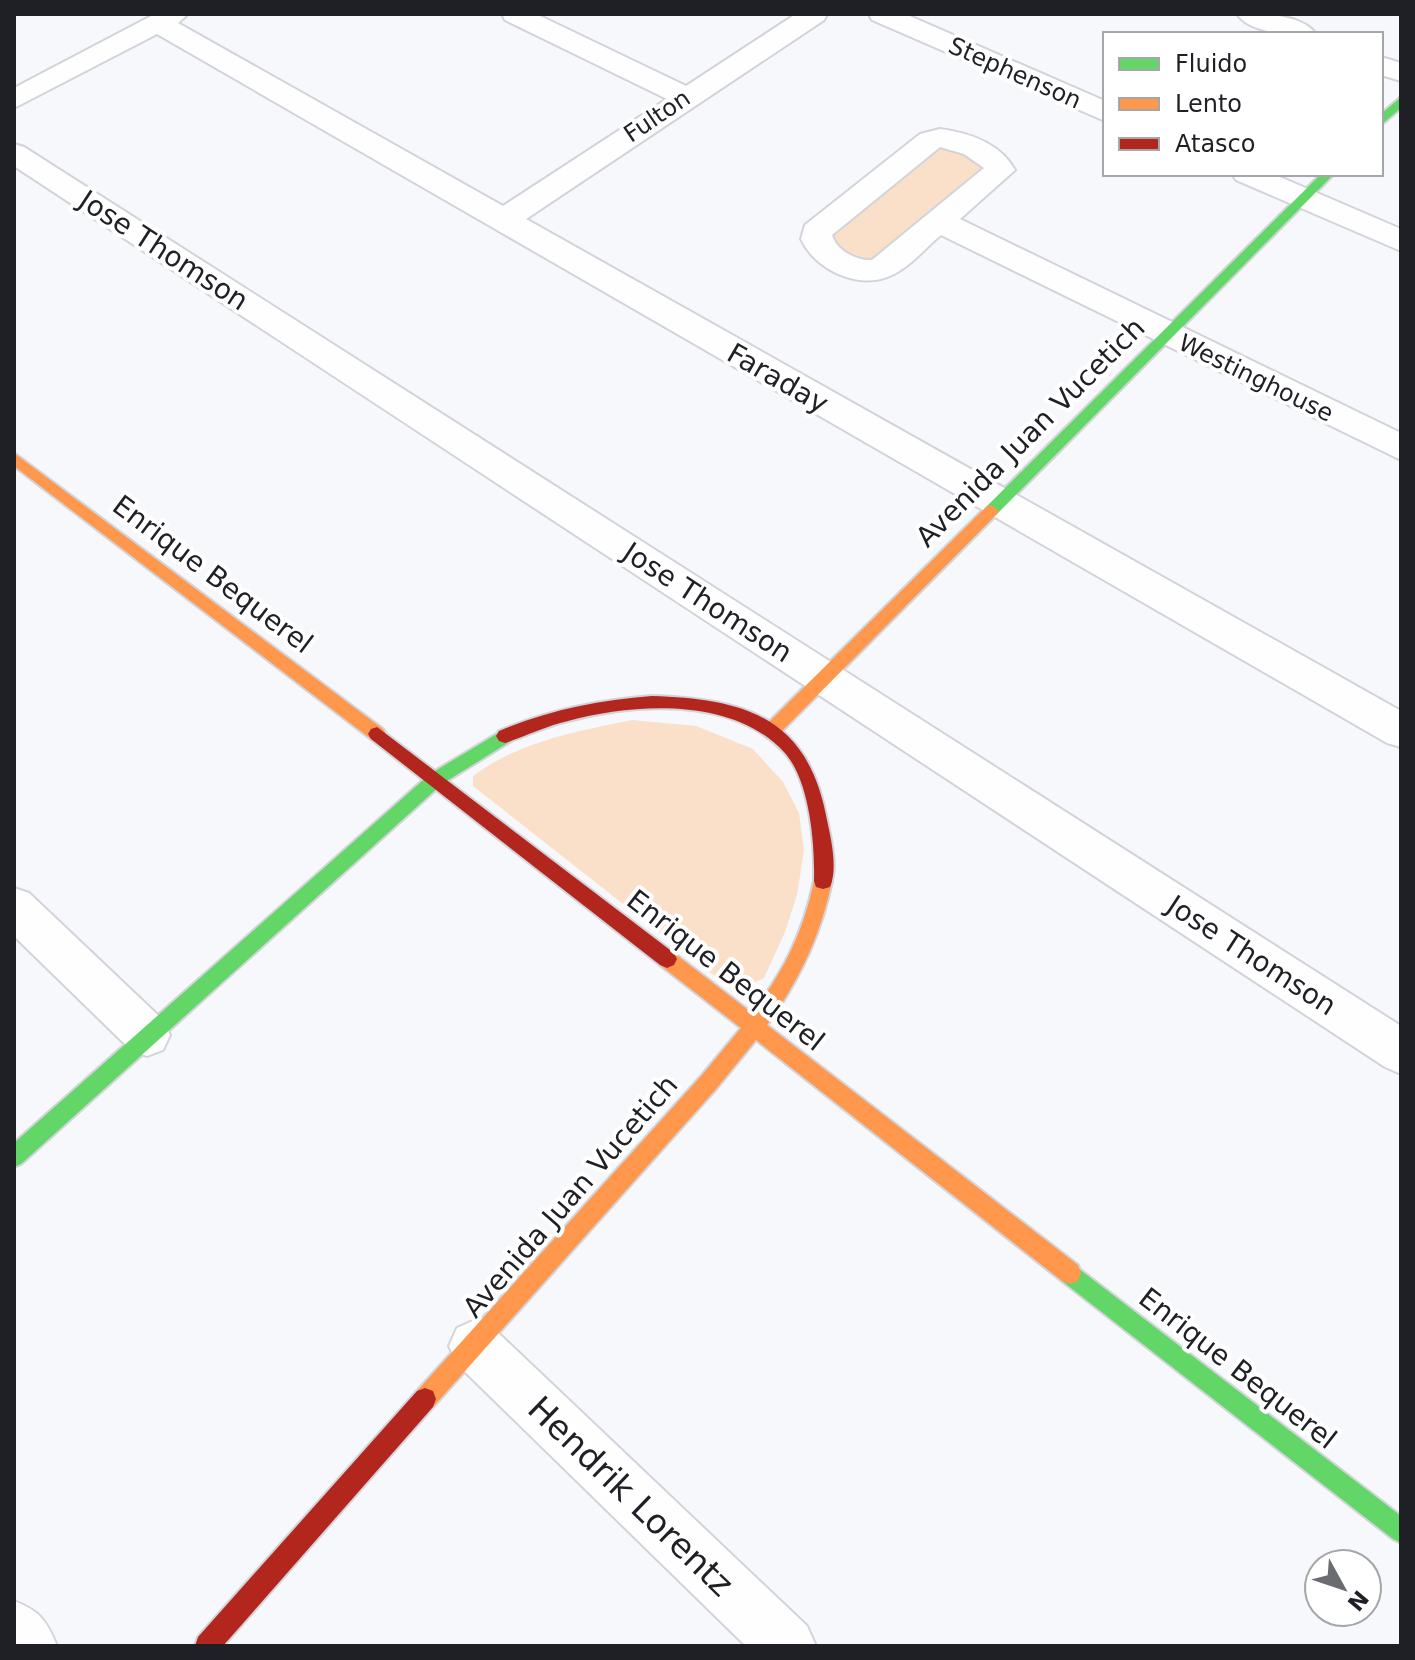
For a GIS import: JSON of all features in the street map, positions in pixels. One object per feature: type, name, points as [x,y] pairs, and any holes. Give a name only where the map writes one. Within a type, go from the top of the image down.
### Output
[{"type":"main road","points":[[1383,119],[1401,101]]},
{"type":"main road","name":"Avenida Juan Vucetich","points":[[772,730],[1326,176]]},
{"type":"main road","name":"Enrique Bequerel","points":[[14,458],[436,779],[1401,1531]]},
{"type":"main road","name":"Avenida Juan Vucetich","points":[[14,1157],[436,779],[496,740],[547,718],[609,706],[698,705],[734,713],[772,730],[791,749],[820,819],[825,863],[821,907],[789,979],[755,1027],[207,1646]]},
{"type":"street","points":[[515,14],[686,97]]},
{"type":"street","name":"Fulton","points":[[502,221],[814,14]]},
{"type":"street","name":"Stephenson","points":[[882,14],[1103,111]]},
{"type":"street","points":[[1250,14],[1297,32]]},
{"type":"street","points":[[14,99],[166,19]]},
{"type":"street","name":"Faraday","points":[[166,19],[502,221],[1401,731]]},
{"type":"street","points":[[952,138],[989,157],[1000,170],[940,222],[882,268],[869,271],[860,270],[820,250],[815,240],[816,232],[930,140],[952,138]]},
{"type":"street","name":"Jose Thomson","points":[[14,153],[1401,1052]]},
{"type":"street","points":[[1252,176],[1401,241]]},
{"type":"street","name":"Westinghouse","points":[[940,222],[1401,448]]},
{"type":"street","points":[[14,907],[147,1035]]},
{"type":"street","name":"Hendrik Lorentz","points":[[475,1346],[787,1646]]},
{"type":"street","points":[[14,1629],[28,1646]]},
{"type":"shaded area","points":[[946,145],[983,160],[983,174],[877,261],[864,264],[830,246],[827,236],[931,148]]},
{"type":"shaded area","points":[[632,720],[696,726],[753,749],[783,782],[799,813],[804,850],[797,895],[785,932],[764,978],[749,985],[730,988],[473,786],[473,776],[509,754],[569,734]]},
{"type":"traffic: fast","points":[[1383,119],[1401,101]]},
{"type":"traffic: fast","points":[[991,511],[1326,176]]},
{"type":"traffic: fast","points":[[14,1157],[436,779],[505,736]]},
{"type":"traffic: fast","points":[[1070,1273],[1401,1531]]},
{"type":"traffic: slow","points":[[14,458],[377,734]]},
{"type":"traffic: slow","points":[[772,730],[991,511]]},
{"type":"traffic: slow","points":[[425,1399],[742,1043],[797,962],[815,921],[823,881]]},
{"type":"traffic: slow","points":[[667,959],[1070,1273]]},
{"type":"traffic: jam","points":[[505,736],[535,723],[571,713],[652,702],[692,704],[730,712],[763,726],[790,747],[806,775],[817,811],[823,881]]},
{"type":"traffic: jam","points":[[377,734],[667,959]]},
{"type":"traffic: jam","points":[[207,1646],[425,1399]]}]
